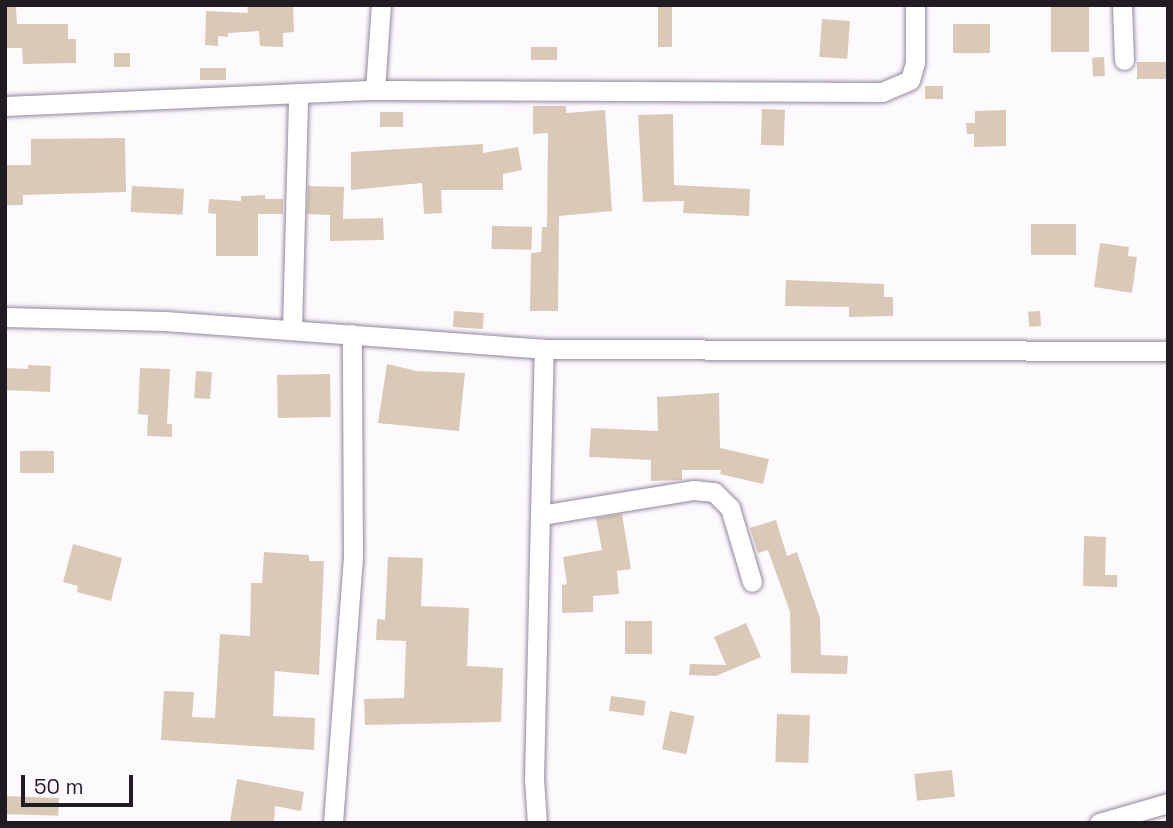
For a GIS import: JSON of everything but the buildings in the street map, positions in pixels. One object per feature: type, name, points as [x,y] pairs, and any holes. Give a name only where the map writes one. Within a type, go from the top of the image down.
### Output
[{"type":"street","points":[[374,90],[381,5]]},
{"type":"street","points":[[5,106],[374,90],[882,92],[910,80],[915,63],[915,5]]},
{"type":"street","points":[[1122,5],[1124,60]]},
{"type":"street","points":[[292,330],[298,93]]},
{"type":"street","points":[[5,317],[165,321],[544,349],[1168,351]]},
{"type":"street","points":[[333,823],[353,559],[352,334]]},
{"type":"street","points":[[537,823],[534,779],[544,349]]},
{"type":"street","points":[[541,515],[694,490],[714,492],[730,508],[752,582]]},
{"type":"street","points":[[1099,823],[1168,803]]}]
